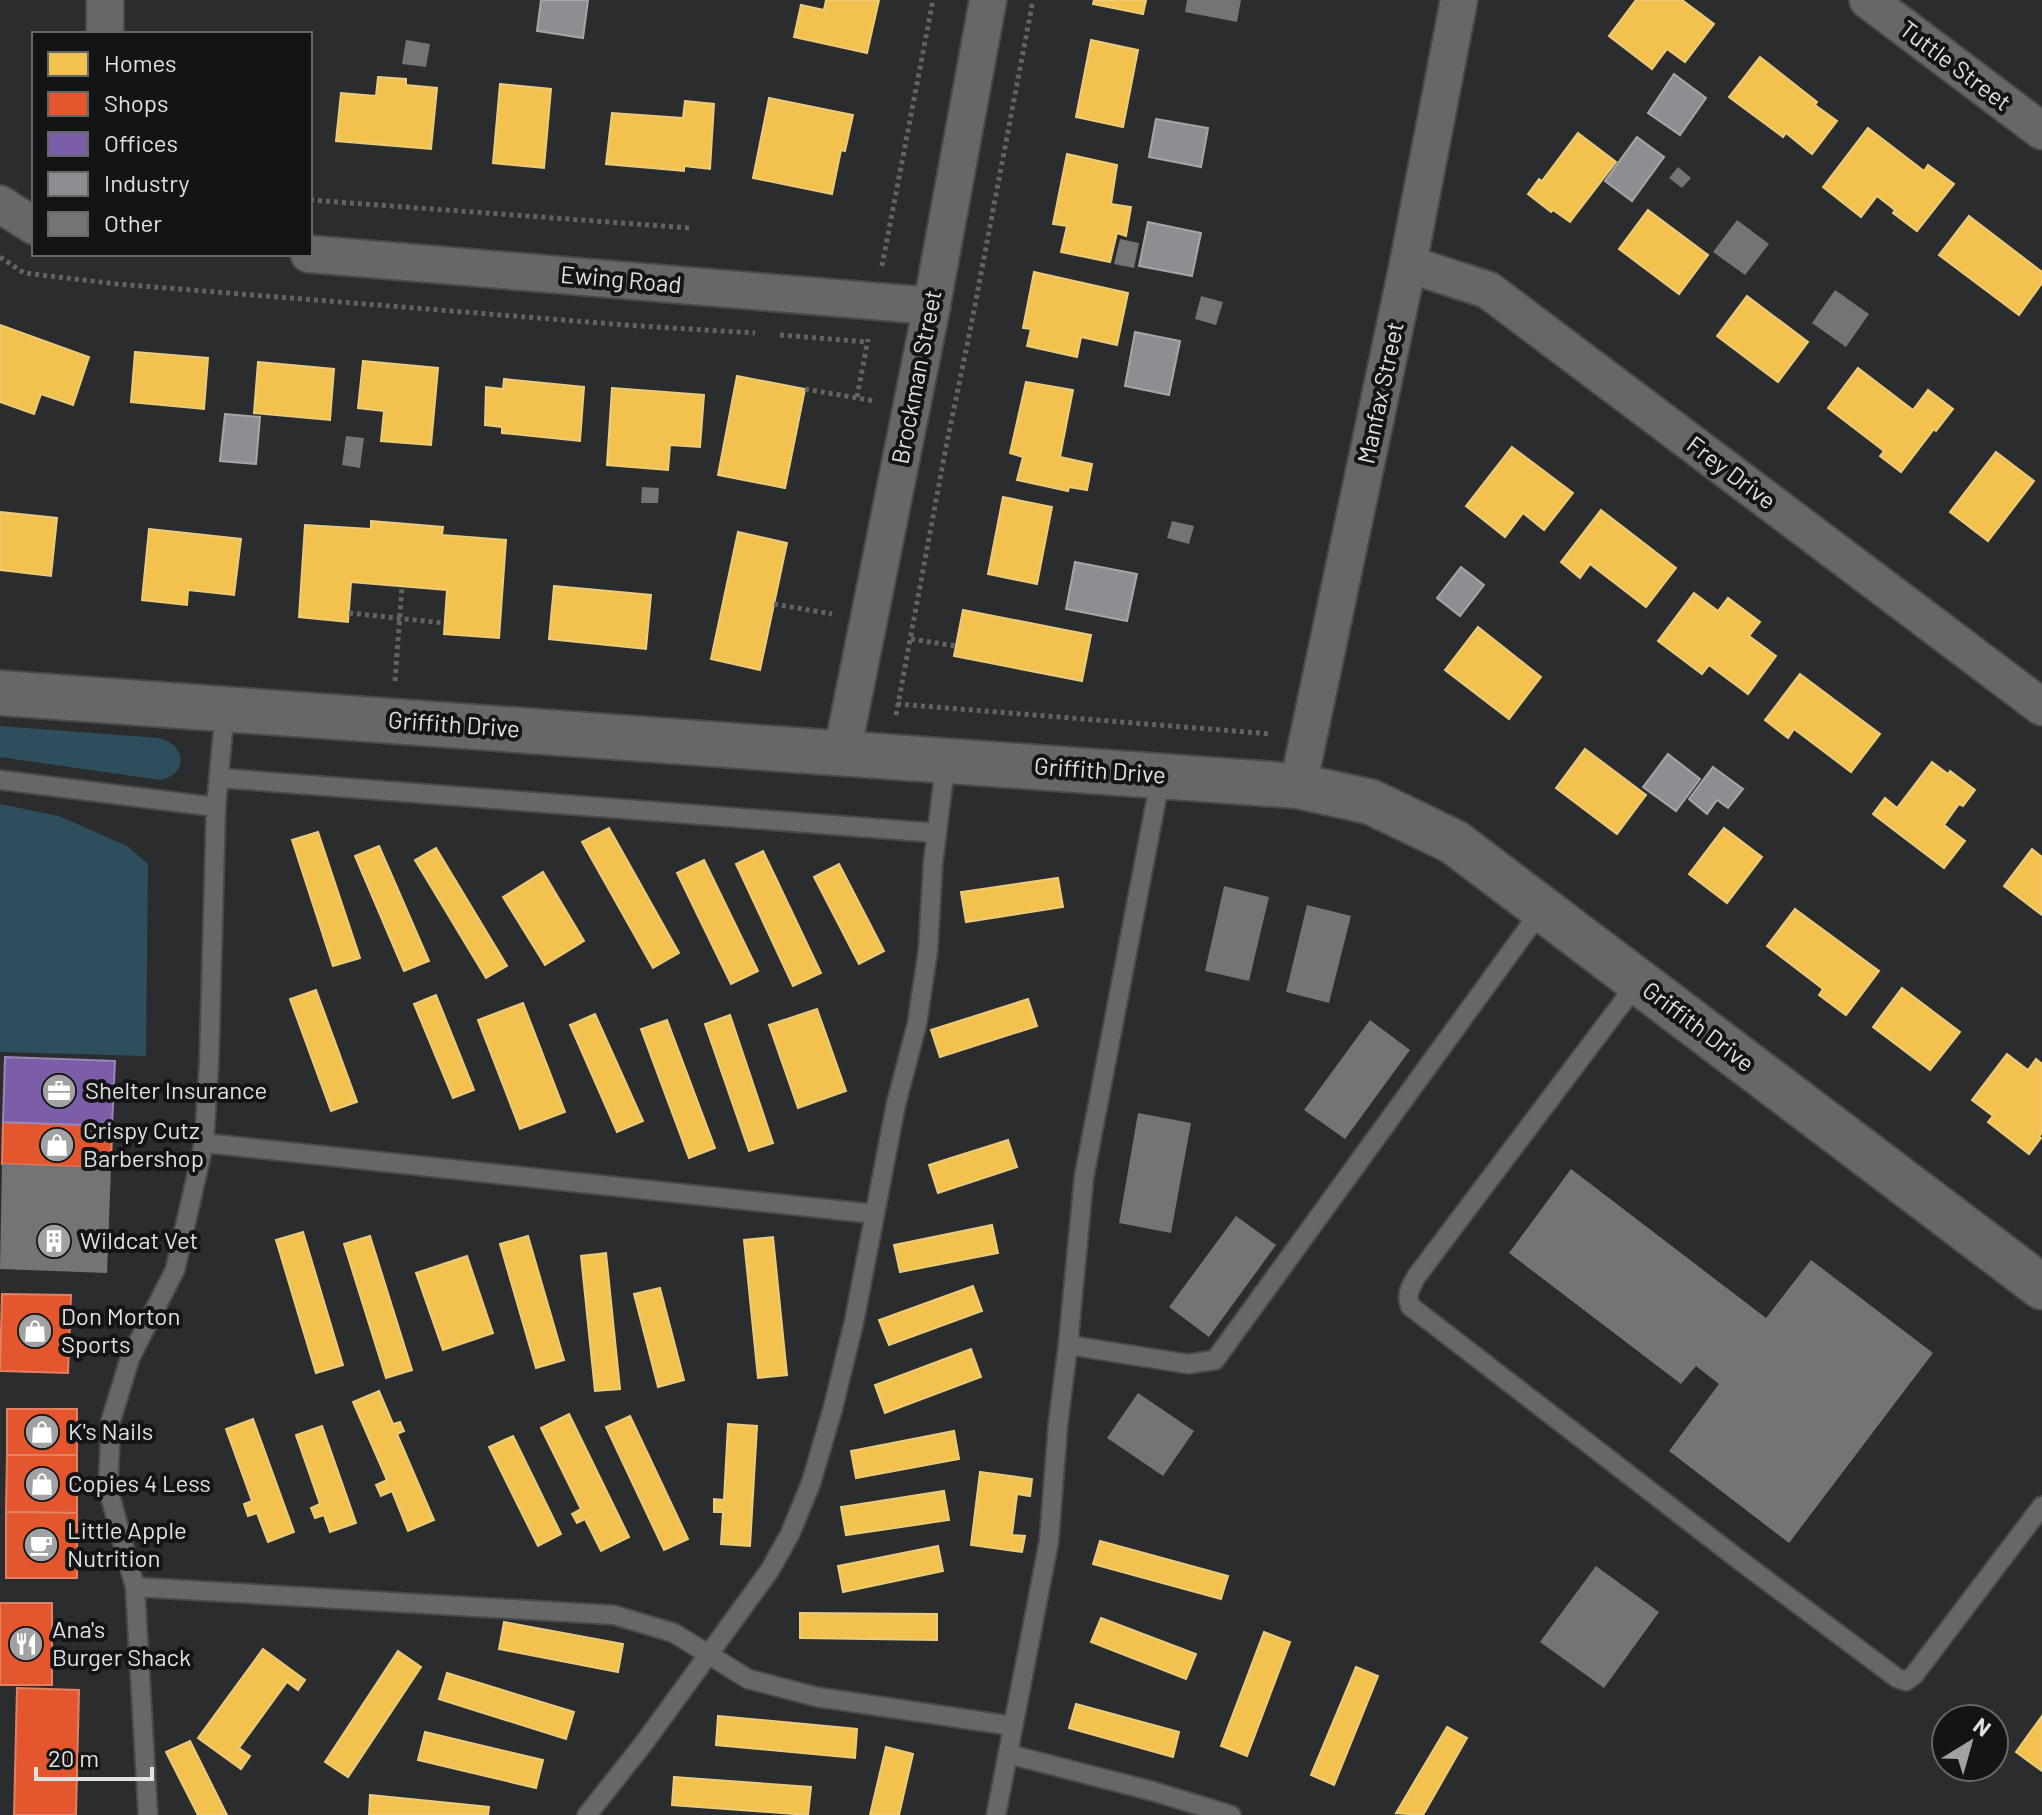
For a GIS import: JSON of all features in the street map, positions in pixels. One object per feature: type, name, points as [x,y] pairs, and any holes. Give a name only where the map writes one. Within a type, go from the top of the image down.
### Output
[{"type":"street","points":[[105,0],[105,32]]},
{"type":"street","name":"Brockman Street","points":[[842,753],[932,306],[988,0]]},
{"type":"street","name":"Manfax Street","points":[[1298,786],[1408,264],[1459,0]]},
{"type":"street","name":"Tuttle Street","points":[[1868,0],[2042,131]]},
{"type":"street","points":[[0,204],[32,225]]},
{"type":"street","name":"Ewing Road","points":[[312,254],[932,306]]},
{"type":"street","name":"Frey Drive","points":[[1408,264],[1488,290],[2042,707]]},
{"type":"street","name":"Griffith Drive","points":[[0,693],[1161,775],[1298,786],[1371,802],[1454,842],[2042,1287]]},
{"type":"lane","points":[[148,1815],[135,1587],[108,1488],[111,1420],[130,1358],[175,1270],[204,1143],[216,807],[225,709]]},
{"type":"lane","points":[[587,1815],[644,1743],[770,1570],[790,1534],[811,1483],[854,1322],[896,1104],[917,1024],[928,950],[933,863],[946,760]]},
{"type":"lane","points":[[996,1815],[1049,1541],[1084,1177],[1161,775]]},
{"type":"lane","points":[[219,778],[937,833]]},
{"type":"lane","points":[[0,780],[216,807]]},
{"type":"lane","points":[[1068,1345],[1188,1364],[1215,1360],[1542,909]]},
{"type":"lane","points":[[1638,981],[1416,1277],[1410,1289],[1410,1306],[1725,1550],[1897,1678],[1906,1681],[1914,1675],[2042,1506]]},
{"type":"lane","points":[[204,1143],[875,1214]]},
{"type":"lane","points":[[135,1587],[614,1615],[674,1633],[748,1679],[817,1697],[1013,1726]]},
{"type":"lane","points":[[1008,1754],[1231,1815]]},
{"type":"path","points":[[857,397],[933,0]]},
{"type":"path","points":[[893,756],[897,704],[1033,0]]},
{"type":"path","points":[[312,200],[690,228]]},
{"type":"path","points":[[0,257],[24,273],[117,284],[867,342]]},
{"type":"path","points":[[805,389],[912,408]]},
{"type":"path","points":[[392,721],[402,587]]},
{"type":"path","points":[[774,604],[869,620]]},
{"type":"path","points":[[349,613],[444,623]]},
{"type":"path","points":[[911,639],[956,646]]},
{"type":"path","points":[[897,704],[1238,733],[1309,736]]},
{"type":"shaded area","points":[[0,726],[160,738],[175,747],[181,759],[180,766],[170,777],[161,780],[0,757]]},
{"type":"shaded area","points":[[0,804],[59,816],[127,846],[148,864],[146,1056],[0,1052]]},
{"type":"building: Homes","points":[[826,0],[879,0],[867,53],[794,37],[801,5],[824,10]]},
{"type":"building: Homes","points":[[1094,0],[1146,0],[1143,14],[1093,4]]},
{"type":"building: Homes","points":[[1636,0],[1682,0],[1714,24],[1685,62],[1667,49],[1652,69],[1609,36]]},
{"type":"building: Homes","points":[[1091,40],[1138,50],[1123,127],[1076,117]]},
{"type":"building: Homes","points":[[1760,57],[1837,121],[1812,154],[1786,133],[1783,137],[1729,97]]},
{"type":"building: Homes","points":[[378,77],[406,79],[406,85],[437,88],[431,149],[336,141],[341,93],[376,96]]},
{"type":"building: Homes","points":[[500,84],[551,89],[544,168],[493,163]]},
{"type":"building: Homes","points":[[769,98],[853,115],[845,151],[841,150],[832,194],[753,178]]},
{"type":"building: Homes","points":[[685,101],[714,104],[710,169],[684,166],[684,171],[606,164],[612,113],[683,118]]},
{"type":"building: Homes","points":[[1868,128],[1924,171],[1928,165],[1954,184],[1917,231],[1877,196],[1861,217],[1823,187]]},
{"type":"building: Homes","points":[[1578,133],[1616,162],[1570,222],[1528,194],[1539,179],[1542,181]]},
{"type":"building: Homes","points":[[1067,154],[1117,165],[1111,204],[1131,207],[1126,236],[1117,233],[1110,262],[1061,252],[1067,226],[1053,224]]},
{"type":"building: Homes","points":[[1648,210],[1708,255],[1679,294],[1619,249]]},
{"type":"building: Homes","points":[[1969,216],[2042,272],[2042,283],[2019,315],[1939,255]]},
{"type":"building: Homes","points":[[1034,272],[1128,293],[1117,345],[1081,337],[1077,357],[1027,346],[1031,329],[1023,328]]},
{"type":"building: Homes","points":[[1747,296],[1808,342],[1778,382],[1717,336]]},
{"type":"building: Homes","points":[[0,325],[89,357],[73,405],[41,394],[34,414],[0,402]]},
{"type":"building: Homes","points":[[135,352],[208,358],[204,409],[131,402]]},
{"type":"building: Homes","points":[[363,361],[438,368],[431,445],[381,441],[384,411],[358,408]]},
{"type":"building: Homes","points":[[258,362],[334,369],[330,420],[254,413]]},
{"type":"building: Homes","points":[[1858,368],[1913,410],[1928,390],[1953,409],[1901,472],[1880,456],[1884,451],[1828,408]]},
{"type":"building: Homes","points":[[737,376],[805,389],[785,488],[718,475]]},
{"type":"building: Homes","points":[[504,379],[584,387],[580,441],[502,433],[502,427],[485,425],[486,387],[503,389]]},
{"type":"building: Homes","points":[[1026,382],[1073,390],[1060,457],[1092,464],[1087,490],[1069,487],[1068,491],[1017,480],[1023,457],[1010,453]]},
{"type":"building: Homes","points":[[612,388],[704,395],[700,447],[670,445],[668,470],[607,465]]},
{"type":"building: Homes","points":[[1512,447],[1573,493],[1544,530],[1523,513],[1505,537],[1466,506]]},
{"type":"building: Homes","points":[[1996,452],[2034,481],[1988,541],[1950,512]]},
{"type":"building: Homes","points":[[1003,497],[1052,507],[1037,584],[988,574]]},
{"type":"building: Homes","points":[[1601,510],[1676,568],[1646,607],[1590,564],[1580,578],[1561,562]]},
{"type":"building: Homes","points":[[0,512],[57,518],[51,576],[0,570]]},
{"type":"building: Homes","points":[[371,521],[443,527],[442,535],[506,540],[499,638],[444,634],[447,590],[351,582],[348,622],[299,617],[305,525],[371,529]]},
{"type":"building: Homes","points":[[149,529],[241,539],[234,595],[188,590],[187,605],[142,600]]},
{"type":"building: Homes","points":[[738,532],[787,543],[760,670],[711,659]]},
{"type":"building: Homes","points":[[554,586],[651,595],[646,649],[549,639]]},
{"type":"building: Homes","points":[[1694,593],[1718,611],[1728,598],[1760,622],[1749,636],[1776,656],[1748,694],[1709,665],[1702,674],[1658,641]]},
{"type":"building: Homes","points":[[963,610],[1091,635],[1082,681],[954,656]]},
{"type":"building: Homes","points":[[1478,627],[1541,677],[1509,719],[1445,670]]},
{"type":"building: Homes","points":[[1800,674],[1880,734],[1851,772],[1794,729],[1788,738],[1765,720]]},
{"type":"building: Homes","points":[[1585,749],[1646,795],[1617,834],[1556,788]]},
{"type":"building: Homes","points":[[1932,762],[1975,790],[1963,806],[1959,804],[1944,825],[1965,841],[1944,868],[1873,814],[1885,798],[1897,808]]},
{"type":"building: Homes","points":[[609,828],[679,953],[653,968],[582,842]]},
{"type":"building: Homes","points":[[1724,828],[1762,857],[1727,903],[1689,874]]},
{"type":"building: Homes","points":[[318,832],[360,958],[333,966],[292,840]]},
{"type":"building: Homes","points":[[379,846],[429,961],[404,971],[355,856]]},
{"type":"building: Homes","points":[[436,848],[507,966],[486,978],[415,860]]},
{"type":"building: Homes","points":[[2032,849],[2042,857],[2042,915],[2004,886]]},
{"type":"building: Homes","points":[[763,851],[821,973],[793,986],[736,864]]},
{"type":"building: Homes","points":[[704,860],[758,971],[731,984],[677,873]]},
{"type":"building: Homes","points":[[839,864],[884,951],[859,964],[814,877]]},
{"type":"building: Homes","points":[[543,872],[584,941],[545,965],[503,897]]},
{"type":"building: Homes","points":[[1058,878],[1063,907],[966,922],[961,892]]},
{"type":"building: Homes","points":[[1795,909],[1879,971],[1846,1015],[1819,995],[1823,989],[1767,946]]},
{"type":"building: Homes","points":[[1902,988],[1960,1032],[1930,1070],[1873,1027]]},
{"type":"building: Homes","points":[[316,990],[357,1102],[331,1111],[290,999]]},
{"type":"building: Homes","points":[[436,995],[474,1090],[453,1098],[414,1004]]},
{"type":"building: Homes","points":[[1028,999],[1037,1026],[940,1057],[931,1030]]},
{"type":"building: Homes","points":[[523,1003],[565,1112],[520,1129],[478,1020]]},
{"type":"building: Homes","points":[[817,1009],[846,1091],[798,1108],[769,1025]]},
{"type":"building: Homes","points":[[595,1014],[643,1121],[617,1132],[570,1025]]},
{"type":"building: Homes","points":[[730,1015],[773,1143],[749,1151],[705,1024]]},
{"type":"building: Homes","points":[[667,1020],[715,1148],[689,1158],[641,1029]]},
{"type":"building: Homes","points":[[2007,1054],[2028,1070],[2036,1059],[2042,1064],[2042,1132],[2029,1154],[1988,1122],[1993,1116],[1972,1100]]},
{"type":"building: Homes","points":[[1008,1140],[1017,1167],[938,1193],[929,1165]]},
{"type":"building: Homes","points":[[992,1225],[998,1253],[900,1272],[894,1245]]},
{"type":"building: Homes","points":[[303,1232],[343,1365],[316,1373],[276,1240]]},
{"type":"building: Homes","points":[[370,1236],[412,1370],[386,1378],[344,1244]]},
{"type":"building: Homes","points":[[528,1236],[564,1360],[536,1368],[500,1244]]},
{"type":"building: Homes","points":[[773,1237],[787,1375],[758,1378],[744,1240]]},
{"type":"building: Homes","points":[[606,1253],[620,1389],[595,1391],[581,1256]]},
{"type":"building: Homes","points":[[467,1256],[493,1333],[443,1350],[416,1273]]},
{"type":"building: Homes","points":[[973,1286],[982,1311],[889,1345],[879,1320]]},
{"type":"building: Homes","points":[[660,1288],[684,1380],[658,1387],[634,1294]]},
{"type":"building: Homes","points":[[971,1349],[981,1377],[885,1413],[875,1385]]},
{"type":"building: Homes","points":[[379,1391],[393,1424],[400,1422],[404,1431],[397,1434],[434,1520],[408,1531],[392,1491],[381,1496],[376,1485],[387,1480],[353,1402]]},
{"type":"building: Homes","points":[[569,1414],[629,1537],[601,1551],[585,1519],[577,1523],[572,1514],[581,1509],[541,1428]]},
{"type":"building: Homes","points":[[630,1416],[688,1539],[664,1550],[606,1427]]},
{"type":"building: Homes","points":[[253,1419],[294,1532],[268,1542],[257,1513],[248,1516],[244,1504],[252,1501],[226,1429]]},
{"type":"building: Homes","points":[[728,1424],[757,1426],[750,1546],[721,1544],[723,1512],[714,1512],[714,1499],[724,1500]]},
{"type":"building: Homes","points":[[322,1426],[356,1523],[330,1532],[324,1515],[315,1518],[311,1508],[320,1504],[296,1435]]},
{"type":"building: Homes","points":[[954,1431],[959,1459],[856,1478],[851,1451]]},
{"type":"building: Homes","points":[[513,1436],[561,1534],[538,1546],[489,1447]]},
{"type":"building: Homes","points":[[980,1472],[1032,1479],[1030,1496],[1017,1494],[1012,1535],[1025,1536],[1022,1552],[971,1545]]},
{"type":"building: Homes","points":[[944,1491],[949,1520],[846,1535],[841,1507]]},
{"type":"building: Homes","points":[[1100,1541],[1228,1576],[1221,1599],[1093,1564]]},
{"type":"building: Homes","points":[[938,1546],[943,1571],[843,1592],[838,1566]]},
{"type":"building: Homes","points":[[800,1613],[937,1614],[937,1640],[800,1638]]},
{"type":"building: Homes","points":[[1101,1618],[1196,1654],[1186,1679],[1091,1642]]},
{"type":"building: Homes","points":[[504,1622],[623,1644],[618,1672],[499,1649]]},
{"type":"building: Homes","points":[[1264,1632],[1290,1642],[1247,1756],[1221,1746]]},
{"type":"building: Homes","points":[[263,1649],[305,1680],[298,1690],[287,1682],[239,1748],[250,1756],[241,1769],[198,1738]]},
{"type":"building: Homes","points":[[398,1651],[421,1667],[348,1777],[325,1762]]},
{"type":"building: Homes","points":[[1356,1667],[1378,1676],[1334,1785],[1311,1775]]},
{"type":"building: Homes","points":[[447,1673],[574,1712],[566,1739],[439,1699]]},
{"type":"building: Homes","points":[[1076,1704],[1179,1732],[1173,1757],[1069,1728]]},
{"type":"building: Homes","points":[[718,1716],[857,1729],[855,1758],[716,1745]]},
{"type":"building: Homes","points":[[2042,1716],[2042,1771],[2016,1752]]},
{"type":"building: Homes","points":[[1447,1727],[1467,1738],[1423,1815],[1396,1813]]},
{"type":"building: Homes","points":[[425,1732],[543,1760],[536,1788],[418,1760]]},
{"type":"building: Homes","points":[[190,1741],[227,1815],[198,1815],[166,1752]]},
{"type":"building: Homes","points":[[886,1747],[913,1754],[899,1815],[870,1815]]},
{"type":"building: Homes","points":[[674,1777],[811,1787],[808,1815],[672,1805]]},
{"type":"building: Homes","points":[[370,1795],[489,1807],[488,1815],[369,1815]]},
{"type":"building: Shops","name":"Crispy Cutz Barbershop","points":[[3,1122],[112,1126],[111,1168],[2,1164]]},
{"type":"building: Shops","name":"Don Morton Sports","points":[[2,1294],[71,1295],[68,1373],[0,1371]]},
{"type":"building: Shops","name":"K's Nails","points":[[7,1409],[77,1409],[77,1455],[7,1455]]},
{"type":"building: Shops","name":"Copies 4 Less","points":[[7,1455],[77,1455],[77,1513],[6,1512]]},
{"type":"building: Shops","name":"Little Apple Nutrition","points":[[6,1512],[77,1513],[77,1578],[6,1578]]},
{"type":"building: Shops","name":"Ana's Burger Shack","points":[[0,1603],[52,1603],[52,1685],[0,1685]]},
{"type":"building: Shops","points":[[17,1688],[79,1690],[76,1815],[14,1815]]},
{"type":"building: Offices","name":"Shelter Insurance","points":[[5,1057],[115,1061],[112,1126],[3,1122]]},
{"type":"building: Industry","points":[[541,0],[588,0],[583,38],[537,31]]},
{"type":"building: Industry","points":[[1674,74],[1706,98],[1680,135],[1648,113]]},
{"type":"building: Industry","points":[[1156,119],[1208,128],[1201,167],[1149,157]]},
{"type":"building: Industry","points":[[1637,137],[1664,157],[1632,201],[1605,181]]},
{"type":"building: Industry","points":[[1148,222],[1201,233],[1192,276],[1139,266]]},
{"type":"building: Industry","points":[[1135,332],[1180,341],[1169,395],[1125,386]]},
{"type":"building: Industry","points":[[225,414],[260,417],[256,464],[220,461]]},
{"type":"building: Industry","points":[[1075,562],[1137,574],[1127,621],[1066,609]]},
{"type":"building: Industry","points":[[1461,567],[1484,585],[1460,616],[1437,598]]},
{"type":"building: Industry","points":[[1668,754],[1700,779],[1676,811],[1643,787]]},
{"type":"building: Industry","points":[[1713,767],[1743,789],[1728,808],[1717,800],[1707,814],[1689,799]]},
{"type":"building: Other","points":[[1187,0],[1241,0],[1237,22],[1185,12]]},
{"type":"building: Other","points":[[406,40],[430,44],[426,67],[402,64]]},
{"type":"building: Other","points":[[1678,167],[1691,178],[1682,188],[1669,178]]},
{"type":"building: Other","points":[[1737,220],[1769,244],[1745,275],[1713,252]]},
{"type":"building: Other","points":[[1120,239],[1139,243],[1134,268],[1114,264]]},
{"type":"building: Other","points":[[1835,290],[1869,314],[1846,347],[1812,323]]},
{"type":"building: Other","points":[[1201,296],[1223,302],[1216,325],[1195,319]]},
{"type":"building: Other","points":[[346,436],[364,438],[360,468],[342,465]]},
{"type":"building: Other","points":[[642,487],[659,488],[658,503],[641,503]]},
{"type":"building: Other","points":[[1172,521],[1194,526],[1189,544],[1167,538]]},
{"type":"building: Other","points":[[1224,886],[1269,897],[1249,981],[1205,971]]},
{"type":"building: Other","points":[[1307,905],[1351,916],[1329,1003],[1286,992]]},
{"type":"building: Other","points":[[1370,1020],[1410,1050],[1345,1139],[1304,1110]]},
{"type":"building: Other","points":[[1138,1113],[1191,1123],[1171,1233],[1119,1223]]},
{"type":"building: Other","name":"Wildcat Vet","points":[[2,1164],[111,1168],[107,1273],[0,1269]]},
{"type":"building: Other","points":[[1571,1169],[1766,1318],[1811,1260],[1933,1353],[1789,1543],[1669,1451],[1719,1384],[1696,1366],[1681,1384],[1509,1253]]},
{"type":"building: Other","points":[[1236,1216],[1276,1245],[1209,1337],[1169,1307]]},
{"type":"building: Other","points":[[1138,1393],[1194,1431],[1163,1476],[1107,1438]]},
{"type":"building: Other","points":[[1596,1566],[1659,1612],[1604,1688],[1540,1642]]},
{"type":"place","name":"Shelter Insurance","points":[[59,1091]]},
{"type":"place","name":"Crispy Cutz Barbershop","points":[[57,1145]]},
{"type":"place","name":"Wildcat Vet","points":[[54,1241]]},
{"type":"place","name":"Don Morton Sports","points":[[35,1331]]},
{"type":"place","name":"K's Nails","points":[[42,1432]]},
{"type":"place","name":"Copies 4 Less","points":[[42,1484]]},
{"type":"place","name":"Little Apple Nutrition","points":[[41,1545]]},
{"type":"place","name":"Ana's Burger Shack","points":[[26,1644]]}]
